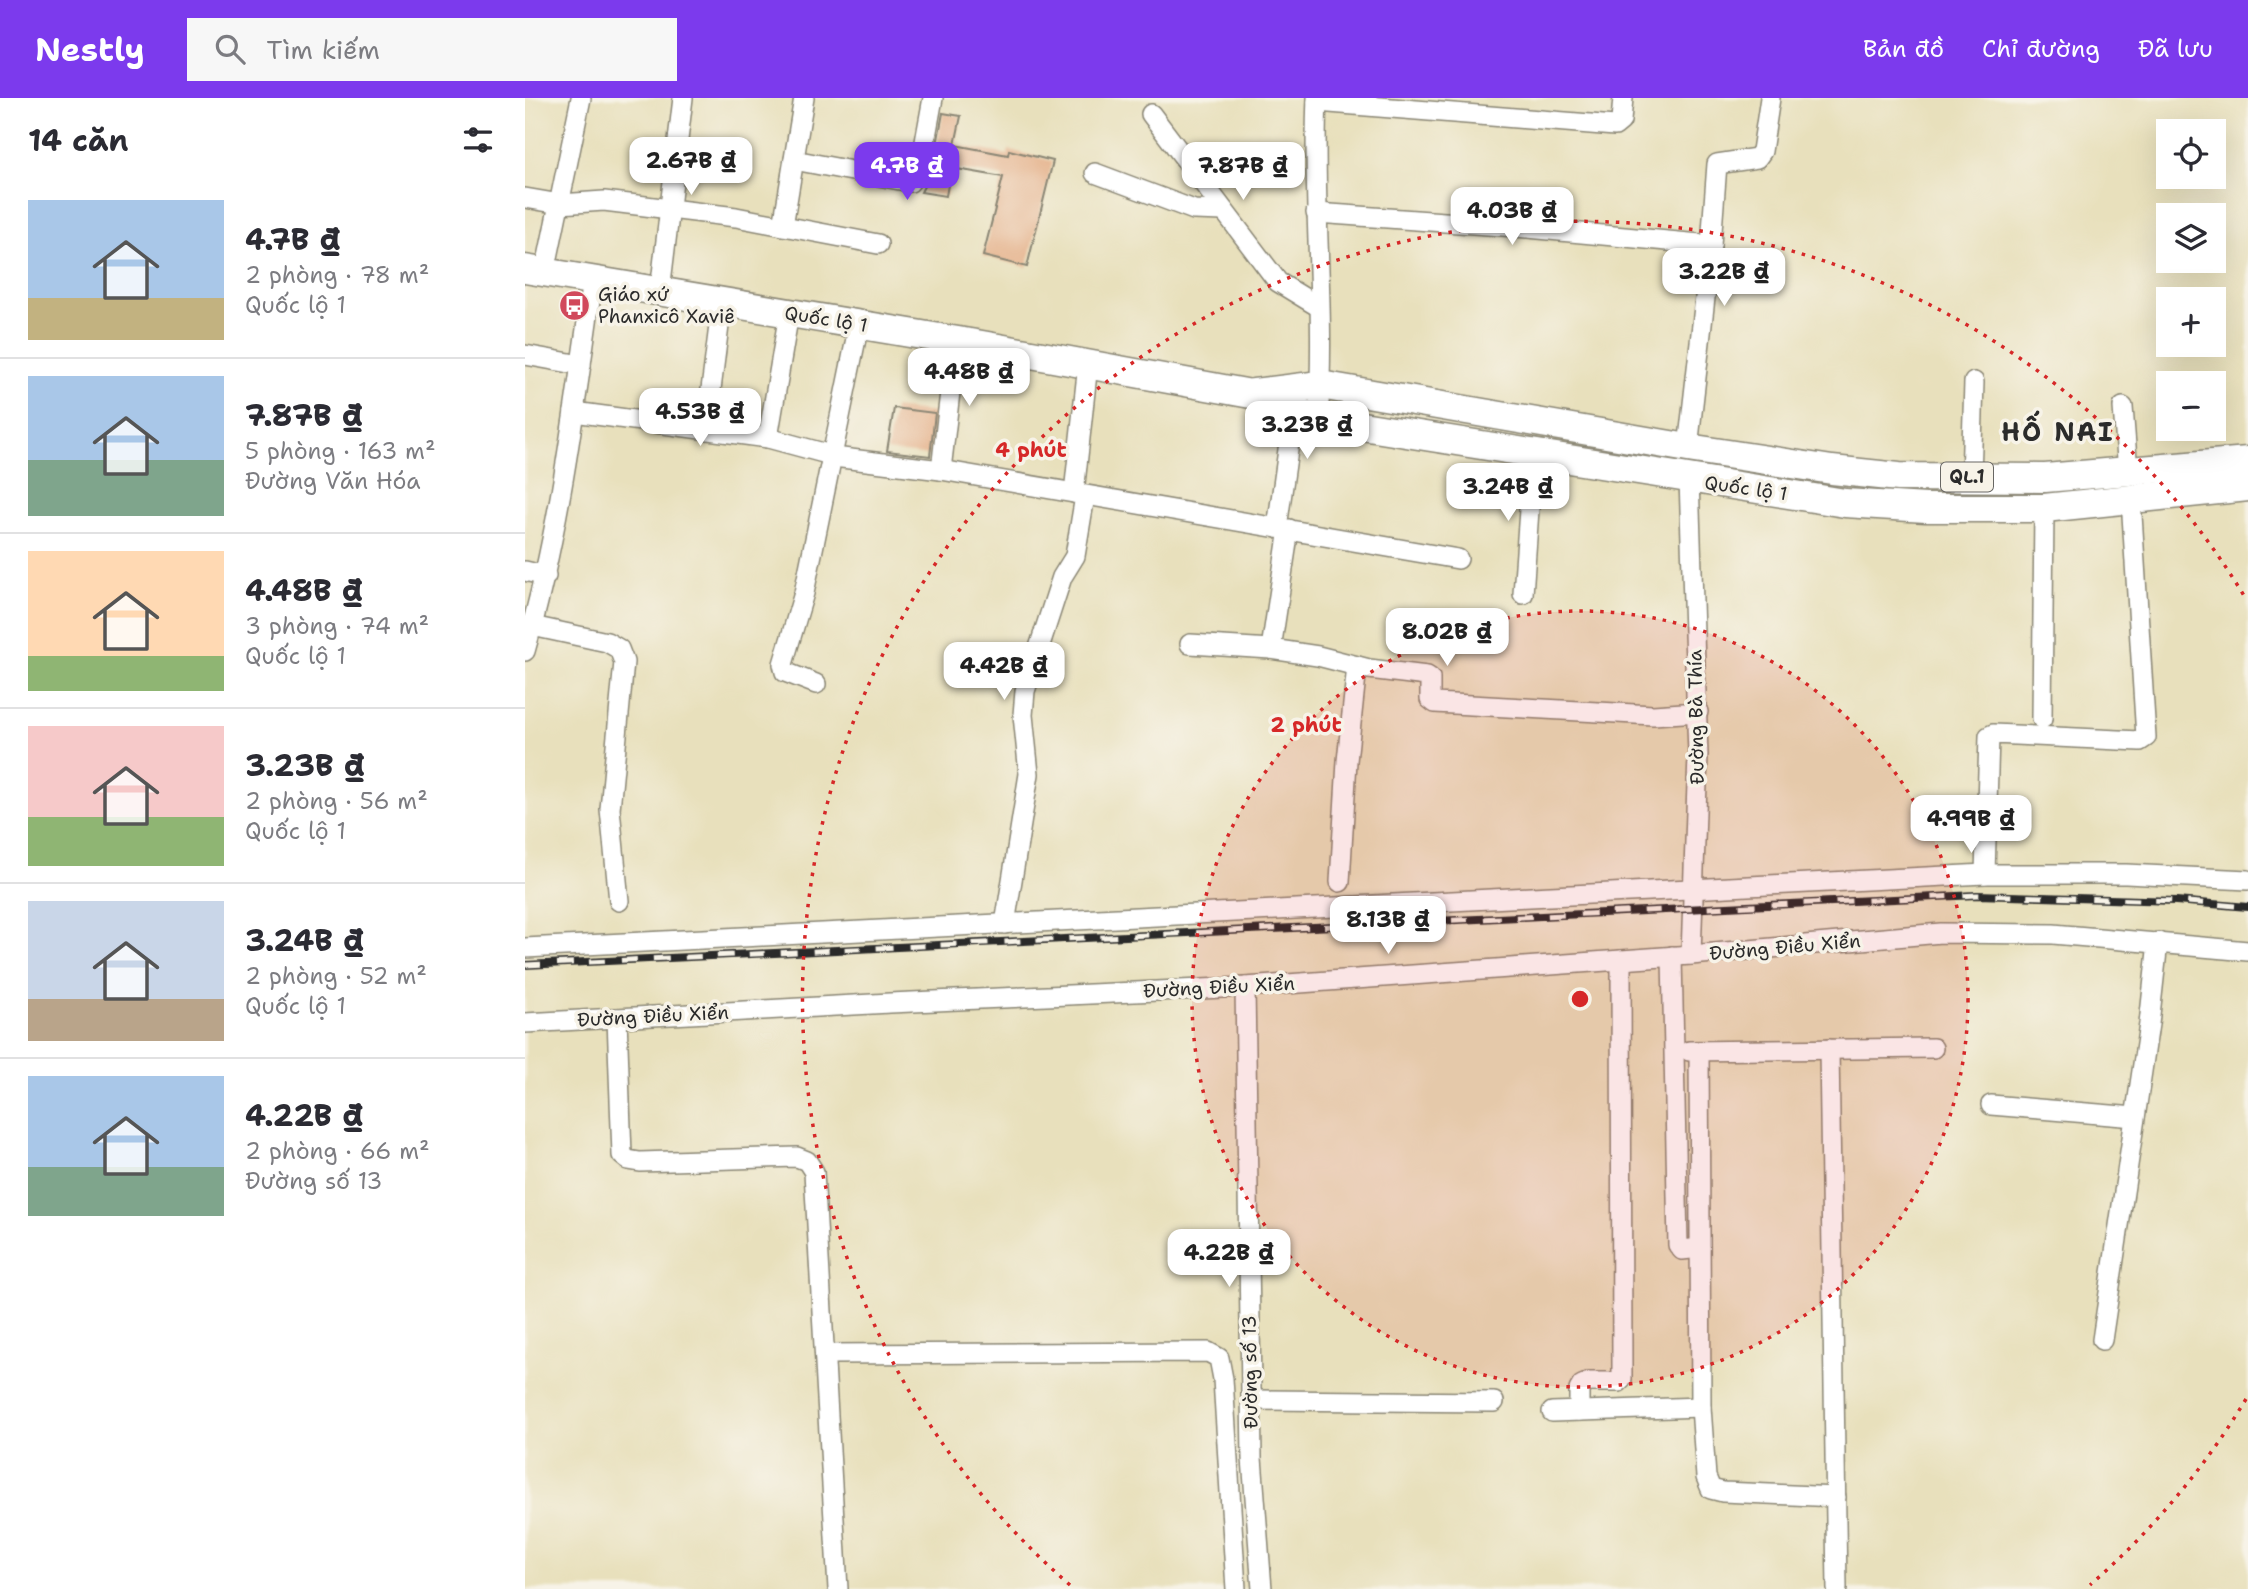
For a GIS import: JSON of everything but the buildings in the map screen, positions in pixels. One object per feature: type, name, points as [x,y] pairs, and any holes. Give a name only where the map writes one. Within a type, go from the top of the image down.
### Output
[{"type":"highway","name":"Quốc lộ 1","points":[[535,270],[956,340],[1251,394],[1688,448],[1832,470],[1899,477],[2045,478],[2129,485],[2248,487]]},
{"type":"highway","name":"Quốc lộ 1","points":[[1307,401],[1533,454],[1845,503],[1926,508],[2044,508],[2129,485],[2248,461]]},
{"type":"highway","points":[[1688,448],[1689,479]]},
{"type":"street","points":[[535,270],[560,204],[581,98]]},
{"type":"street","points":[[660,291],[683,98]]},
{"type":"street","points":[[783,226],[804,98]]},
{"type":"street","points":[[794,160],[910,182],[920,169],[933,98]]},
{"type":"street","points":[[1271,649],[1283,528],[1307,401],[1319,307],[1317,100],[1615,126],[1621,121],[1623,98]]},
{"type":"street","points":[[1688,448],[1711,245],[1717,164],[1757,158],[1762,152],[1770,98]]},
{"type":"street","points":[[1151,114],[1278,282],[1319,307]]},
{"type":"street","points":[[1095,173],[1194,210],[1224,211]]},
{"type":"street","points":[[525,198],[560,204],[604,201],[736,217],[878,244]]},
{"type":"street","points":[[1317,213],[1516,227],[1711,245]]},
{"type":"street","points":[[525,651],[546,576],[593,280]]},
{"type":"street","points":[[706,429],[722,302]]},
{"type":"street","points":[[768,438],[789,313]]},
{"type":"street","points":[[816,684],[785,672],[783,664],[804,593],[859,324]]},
{"type":"street","points":[[941,470],[956,340]]},
{"type":"street","points":[[525,355],[581,365]]},
{"type":"street","points":[[1005,923],[1029,774],[1023,715],[1025,691],[1062,577],[1075,556],[1088,364]]},
{"type":"street","points":[[1971,477],[1974,382]]},
{"type":"street","points":[[1985,874],[1989,736],[1993,734],[2140,741],[2146,737],[2123,407]]},
{"type":"street","points":[[574,412],[768,438],[842,458],[941,470],[1458,559]]},
{"type":"street","points":[[1523,594],[1533,454]]},
{"type":"street","name":"Đường Bà Thía","points":[[1689,479],[1698,712],[1693,889],[1682,956],[1676,1052],[1678,1245],[1682,1250],[1700,1248]]},
{"type":"street","points":[[2042,719],[2044,508]]},
{"type":"street","points":[[525,571],[546,576]]},
{"type":"street","points":[[532,626],[607,642],[619,649],[624,662],[610,809],[619,901]]},
{"type":"street","points":[[1190,644],[1271,649],[1427,676],[1430,678],[1430,699],[1435,703],[1653,715],[1698,712]]},
{"type":"street","points":[[1340,882],[1347,761],[1357,666]]},
{"type":"street","points":[[525,948],[1985,874],[2126,874],[2248,880]]},
{"type":"street","name":"Đường Điều Xiển","points":[[525,1023],[1245,987],[1682,956],[1941,933],[2053,934],[2248,951]]},
{"type":"street","points":[[2102,1340],[2149,1024],[2158,942]]},
{"type":"street","points":[[1579,1411],[1579,1390],[1582,1385],[1589,1382],[1619,1382],[1622,1379],[1621,960]]},
{"type":"street","name":"Đường số 13","points":[[1245,987],[1252,1458],[1262,1589]]},
{"type":"street","points":[[617,1018],[622,1155],[628,1160],[640,1163],[797,1157],[807,1161],[814,1172],[838,1589]]},
{"type":"street","points":[[1676,1052],[1933,1048]]},
{"type":"street","points":[[1829,1049],[1837,1589]]},
{"type":"street","points":[[1699,1051],[1701,1407],[1706,1476],[1711,1489],[1723,1492],[1836,1497]]},
{"type":"street","points":[[1991,1105],[2135,1117]]},
{"type":"street","points":[[825,1354],[1208,1352],[1219,1358],[1223,1379],[1236,1589]]},
{"type":"street","points":[[1251,1400],[1494,1402]]},
{"type":"street","points":[[1552,1412],[1701,1407]]},
{"type":"railway","points":[[525,965],[1977,895],[2176,901],[2248,907]]},
{"type":"place","name":"Giáo xứ Phanxicô Xaviê","points":[[575,305]]},
{"type":"district","name":"HỐ NAI","points":[[2058,431]]}]
